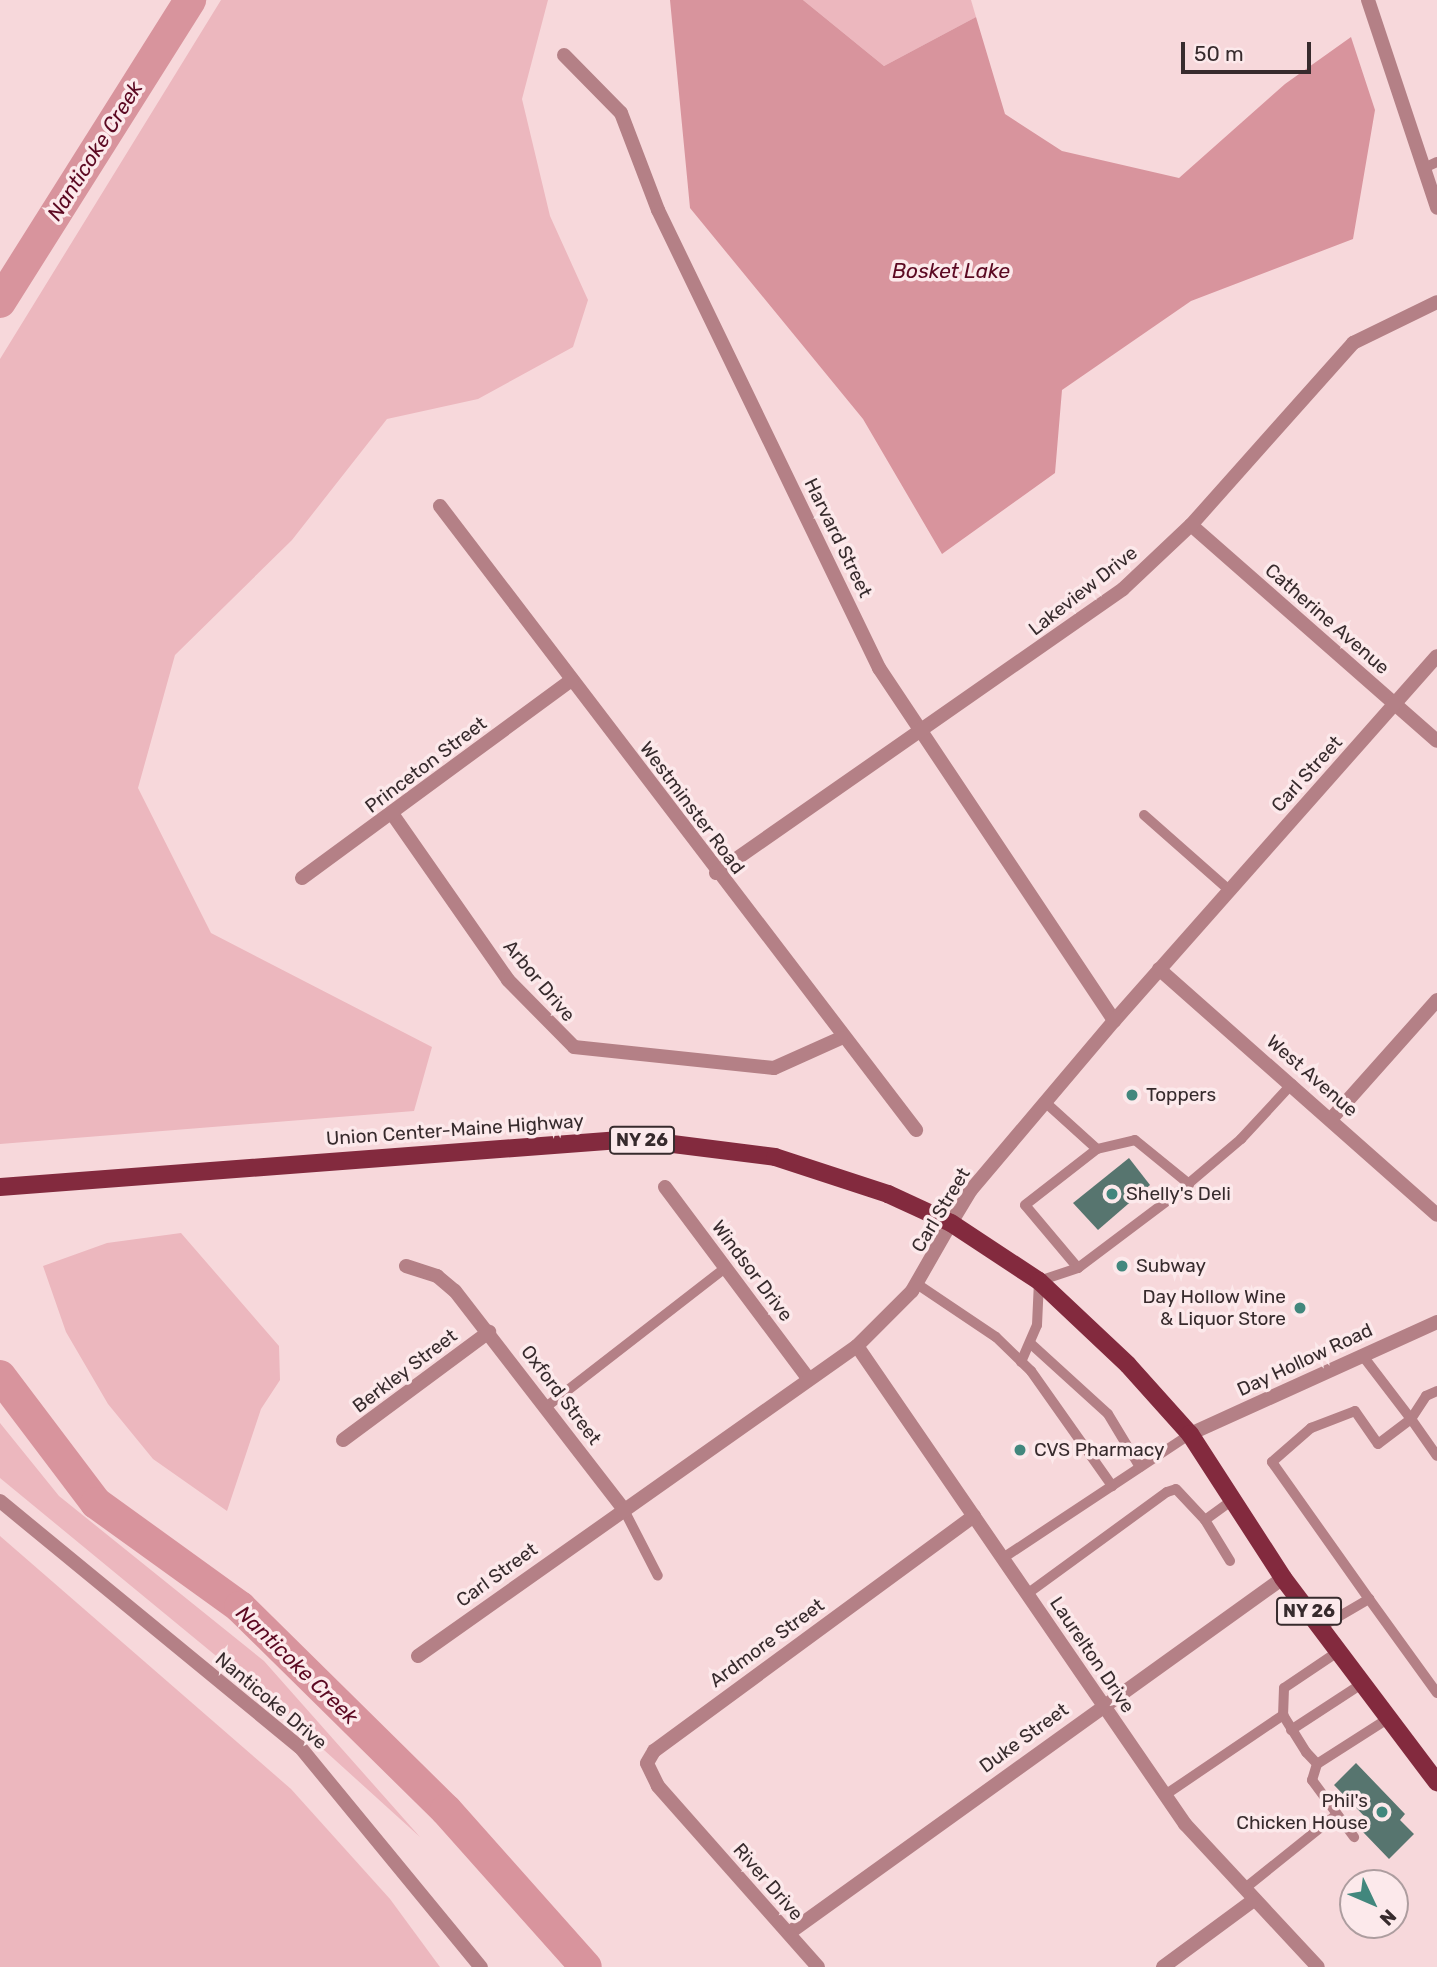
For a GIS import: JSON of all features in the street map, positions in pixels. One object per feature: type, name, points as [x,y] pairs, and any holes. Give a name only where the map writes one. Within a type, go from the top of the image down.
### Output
[{"type":"main road","name":"Union Center-Maine Highway","points":[[0,1188],[524,1144],[655,1140],[775,1157],[847,1178],[951,1223],[1039,1281],[1094,1329],[1190,1434],[1283,1578],[1437,1782]]},
{"type":"street","points":[[1368,0],[1430,165],[1437,208]]},
{"type":"street","name":"Harvard Street","points":[[564,55],[621,113],[658,210],[879,667],[916,731],[1114,1021]]},
{"type":"street","name":"Lakeview Drive","points":[[716,873],[1123,589],[1191,525],[1353,343],[1437,302]]},
{"type":"street","name":"Westminster Road","points":[[440,506],[841,1038],[916,1130]]},
{"type":"street","name":"Catherine Avenue","points":[[1191,525],[1437,741]]},
{"type":"street","name":"Carl Street","points":[[418,1656],[807,1377],[857,1346],[917,1284],[951,1223],[1045,1102],[1159,969],[1437,656]]},
{"type":"street","name":"Princeton Street","points":[[302,878],[393,815],[572,680]]},
{"type":"street","name":"Arbor Drive","points":[[393,815],[508,979],[574,1047],[774,1068],[841,1038]]},
{"type":"street","name":"West Avenue","points":[[1159,969],[1332,1118],[1437,1215]]},
{"type":"street","points":[[1332,1118],[1437,1000]]},
{"type":"street","name":"Windsor Drive","points":[[665,1187],[807,1377]]},
{"type":"street","name":"Oxford Street","points":[[406,1266],[437,1276],[489,1332],[623,1508]]},
{"type":"street","name":"Day Hollow Road","points":[[1190,1434],[1437,1322]]},
{"type":"street","name":"Berkley Street","points":[[343,1440],[489,1332]]},
{"type":"street","name":"Laurelton Drive","points":[[857,1346],[1165,1795],[1244,1889],[1318,1967]]},
{"type":"street","name":"Nanticoke Drive","points":[[0,1501],[300,1747],[481,1967]]},
{"type":"street","name":"Ardmore Street","points":[[690,1822],[649,1771],[654,1751],[974,1516]]},
{"type":"street","name":"Duke Street","points":[[789,1933],[1102,1705],[1283,1578]]},
{"type":"street","name":"River Drive","points":[[690,1822],[818,1967]]},
{"type":"street","points":[[1163,1967],[1254,1900]]},
{"type":"lane","points":[[1144,815],[1229,890]]},
{"type":"lane","points":[[1021,1362],[1030,1343],[1039,1281],[1078,1268],[1189,1184],[1292,1084]]},
{"type":"lane","points":[[1045,1102],[1097,1149]]},
{"type":"lane","points":[[1078,1268],[1025,1205],[1097,1149],[1135,1140],[1189,1184]]},
{"type":"lane","points":[[546,1407],[725,1268]]},
{"type":"lane","points":[[917,1284],[1021,1362],[1112,1486]]},
{"type":"lane","points":[[1030,1343],[1108,1414],[1140,1467]]},
{"type":"lane","points":[[1362,1355],[1437,1456]]},
{"type":"lane","points":[[1437,1391],[1411,1419],[1378,1444],[1355,1411],[1311,1428],[1272,1462],[1437,1693]]},
{"type":"lane","points":[[1003,1558],[1190,1434]]},
{"type":"lane","points":[[1027,1594],[1167,1492],[1176,1489],[1205,1520],[1230,1561]]},
{"type":"lane","points":[[1205,1520],[1233,1500]]},
{"type":"lane","name":"Oxford Street","points":[[623,1508],[658,1576]]},
{"type":"lane","points":[[1321,1627],[1369,1599]]},
{"type":"lane","points":[[1317,1765],[1283,1715],[1284,1688],[1339,1651]]},
{"type":"lane","points":[[1291,1730],[1363,1683]]},
{"type":"lane","points":[[1165,1795],[1283,1715]]},
{"type":"lane","points":[[1354,1838],[1312,1780],[1317,1765],[1389,1718]]},
{"type":"lane","points":[[1244,1889],[1336,1815]]},
{"type":"shaded area","points":[[221,0],[548,0],[522,99],[550,216],[588,300],[573,347],[478,399],[387,419],[292,540],[175,655],[138,788],[211,933],[432,1047],[414,1111],[0,1144],[0,359]]},
{"type":"shaded area","points":[[803,0],[971,0],[976,17],[884,66]]},
{"type":"shaded area","points":[[181,1233],[279,1346],[280,1380],[261,1409],[227,1511],[153,1459],[108,1404],[66,1332],[43,1266],[107,1243]]},
{"type":"shaded area","points":[[0,1423],[59,1496],[264,1661],[420,1837],[260,1692],[0,1478]]},
{"type":"shaded area","points":[[0,1536],[291,1789],[390,1899],[440,1967],[0,1967]]},
{"type":"water","name":"Bosket Lake","points":[[670,0],[803,0],[884,66],[976,17],[1005,114],[1062,151],[1179,178],[1285,84],[1351,37],[1375,110],[1353,239],[1191,301],[1062,390],[1055,473],[942,554],[863,419],[690,208]]},
{"type":"building","name":"Shelly's Deli","points":[[1129,1158],[1150,1185],[1098,1230],[1073,1203]]},
{"type":"building","name":"Phil's Chicken House","points":[[1356,1763],[1405,1814],[1400,1820],[1414,1834],[1389,1859],[1363,1832],[1368,1820],[1334,1785]]},
{"type":"waterway","name":"Nanticoke Creek","points":[[0,302],[190,0]]},
{"type":"waterway","name":"Nanticoke Creek","points":[[0,1376],[96,1503],[240,1607],[446,1810],[586,1967]]},
{"type":"place","name":"Toppers","points":[[1132,1095]]},
{"type":"place","name":"Shelly's Deli","points":[[1112,1194]]},
{"type":"place","name":"Subway","points":[[1122,1266]]},
{"type":"place","name":"Day Hollow Wine & Liquor Store","points":[[1300,1308]]},
{"type":"place","name":"CVS Pharmacy","points":[[1020,1450]]},
{"type":"place","name":"Phil's Chicken House","points":[[1382,1812]]}]
